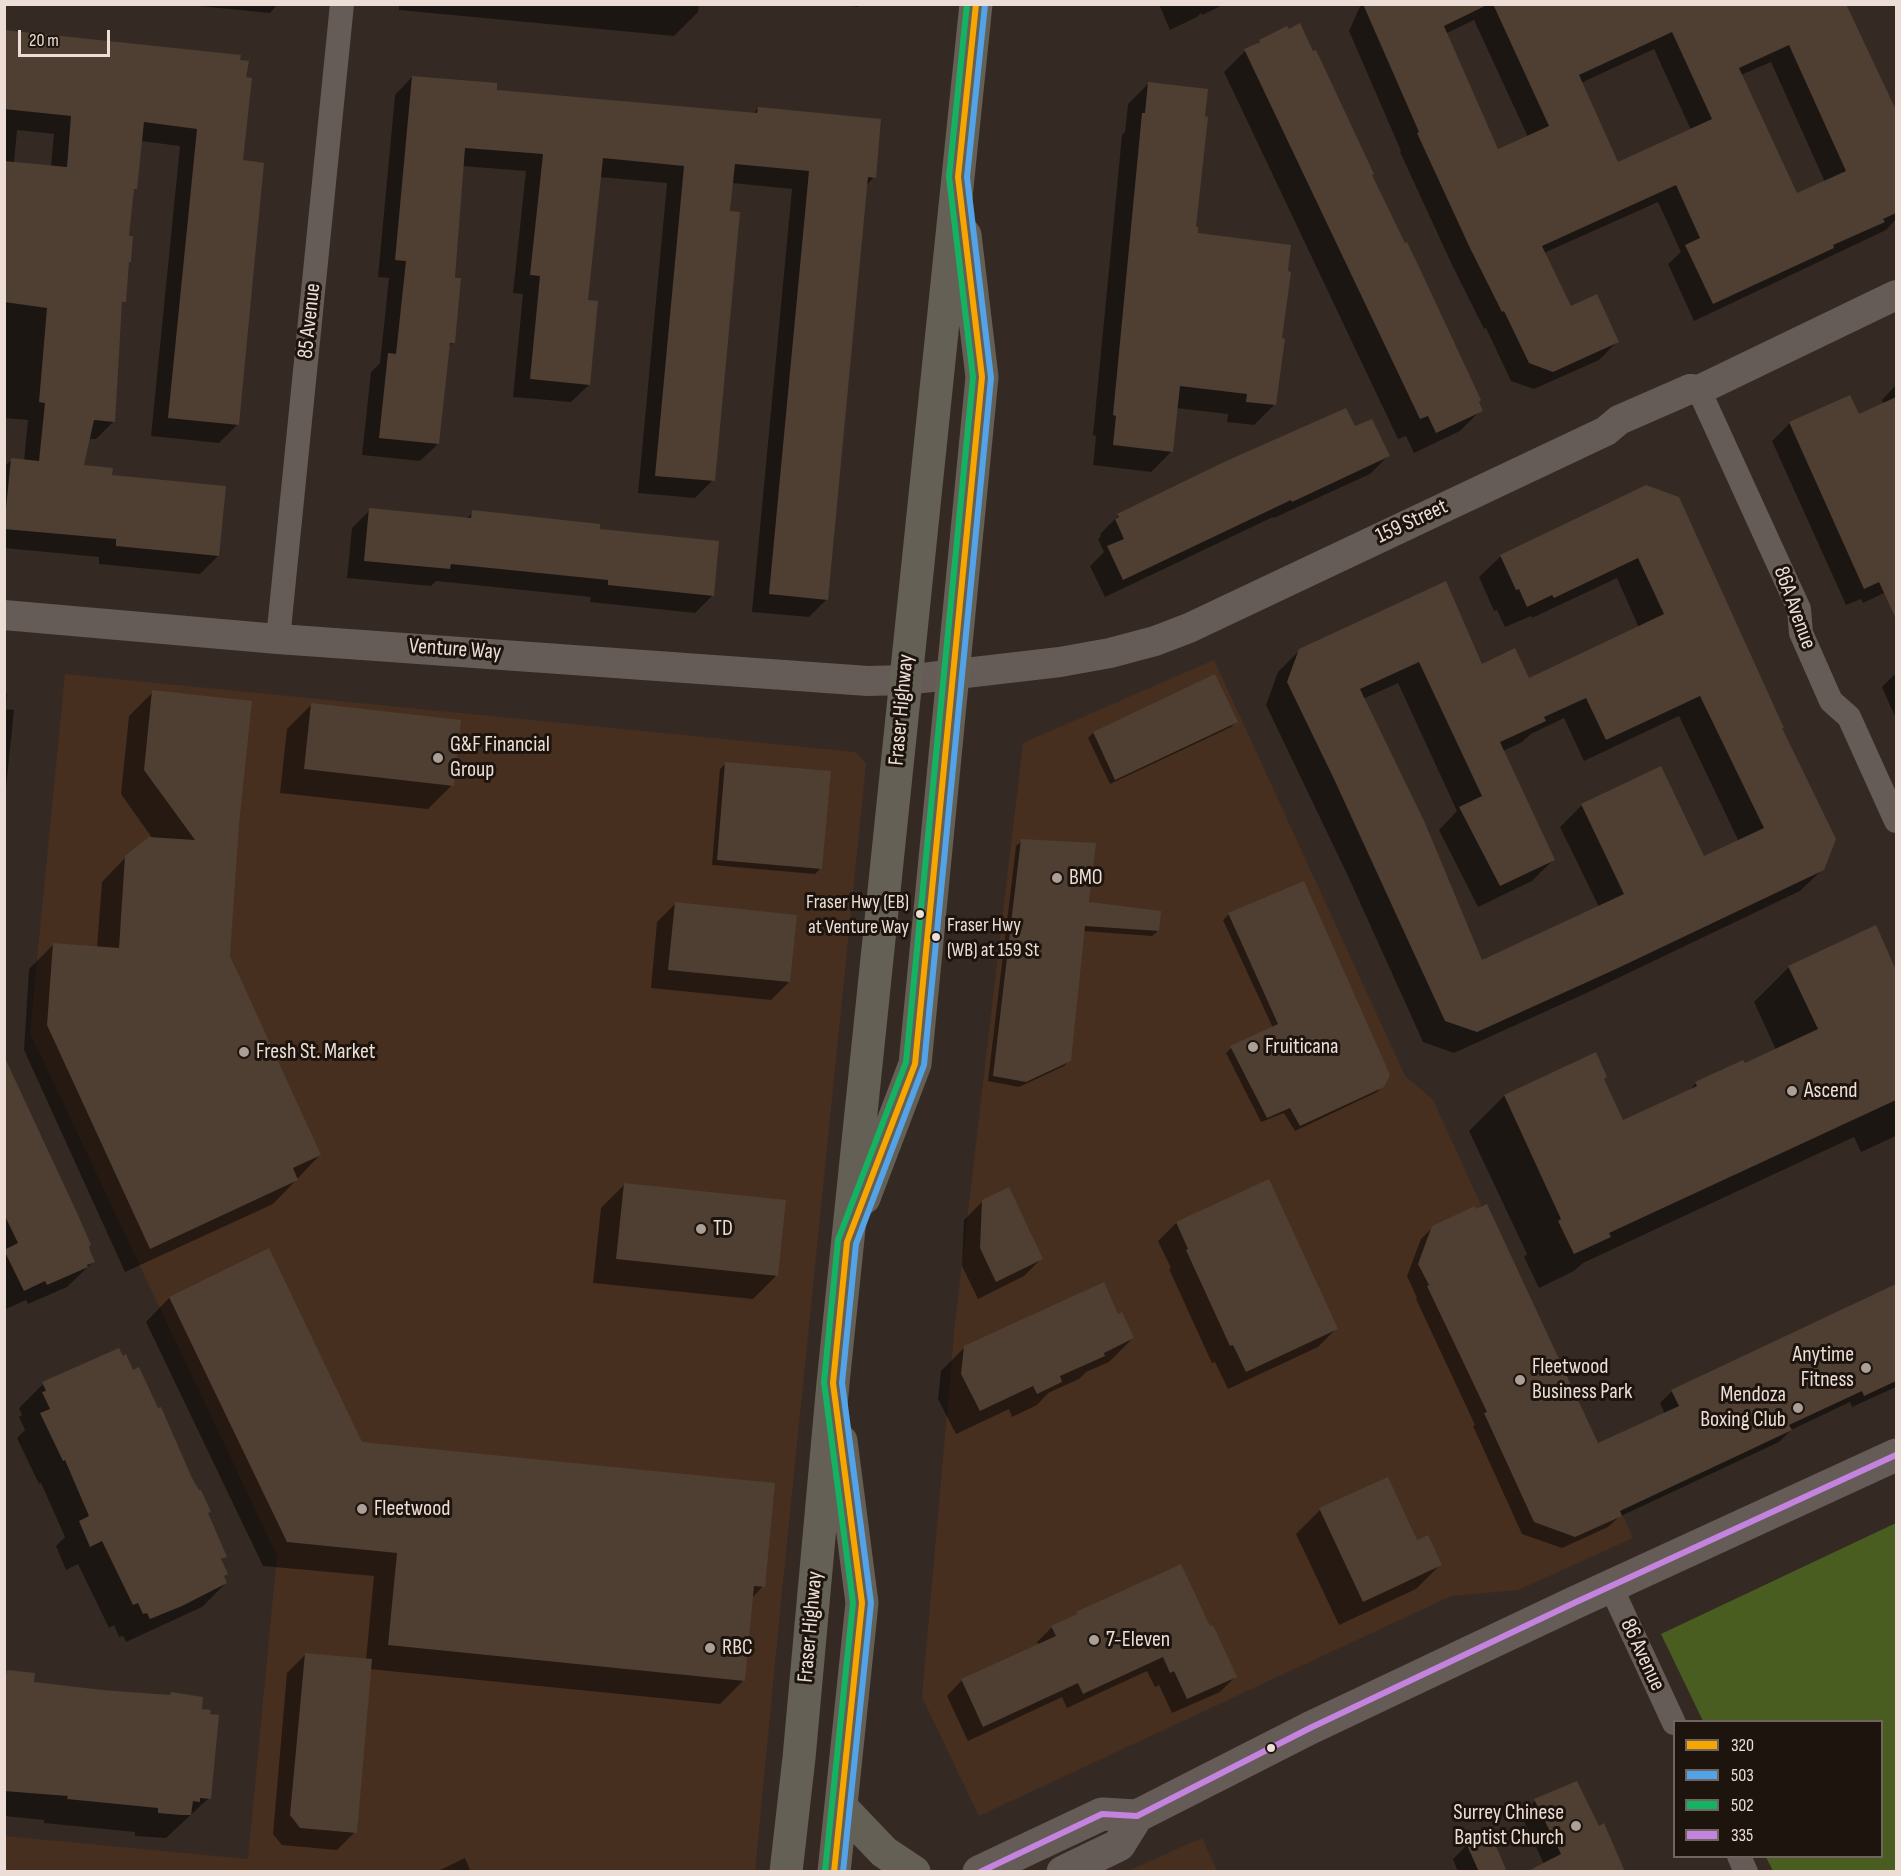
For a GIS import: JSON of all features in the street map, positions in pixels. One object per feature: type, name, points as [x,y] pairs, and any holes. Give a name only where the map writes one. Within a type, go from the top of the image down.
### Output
[{"type":"main road","name":"Fraser Highway","points":[[786,1872],[799,1758],[847,1242],[976,4]]},
{"type":"main road","name":"Fraser Highway","points":[[847,1242],[915,1064],[982,376],[958,177]]},
{"type":"main road","name":"Fraser Highway","points":[[833,1383],[862,1603],[834,1872]]},
{"type":"main road","points":[[979,1872],[1102,1814],[1137,1816],[1310,1728],[1896,1455]]},
{"type":"main road","points":[[842,1808],[884,1852],[914,1872]]},
{"type":"main road","points":[[1063,1872],[1119,1845],[1137,1816]]},
{"type":"street","name":"85 Avenue","points":[[278,639],[342,4]]},
{"type":"street","name":"159 Street","points":[[905,680],[1060,662],[1110,654],[1155,641],[1219,614],[1606,431],[1619,420],[1657,402],[1690,388],[1699,390],[1896,295]]},
{"type":"street","name":"86A Avenue","points":[[1699,390],[1799,609],[1801,633],[1827,691],[1832,701],[1849,717],[1896,821]]},
{"type":"street","name":"Venture Way","points":[[4,615],[278,639],[851,680],[905,680]]},
{"type":"street","name":"86 Avenue","points":[[1611,1587],[1673,1721]]},
{"type":"street","points":[[1739,1858],[1746,1872]]},
{"type":"shaded area","points":[[1214,660],[1405,1076],[1433,1100],[1633,1538],[1518,1590],[1451,1596],[979,1816],[922,1697],[955,1323],[1023,743]]},
{"type":"shaded area","points":[[65,674],[855,752],[866,763],[755,1871],[5,1872],[4,1836],[248,1859],[277,1556],[30,1033]]},
{"type":"shaded area","points":[[1202,1838],[1217,1871],[1128,1871]]},
{"type":"green space","points":[[1896,1523],[1896,1871],[1773,1871],[1766,1858],[1883,1858],[1883,1720],[1703,1720],[1661,1634]]},
{"type":"building","points":[[1363,4],[1489,4],[1444,26],[1498,149],[1549,126],[1493,4],[1846,4],[1896,110],[1896,213],[1883,219],[1885,222],[1833,245],[1834,248],[1713,304],[1685,245],[1700,238],[1676,185],[1542,246],[1571,306],[1597,294],[1619,342],[1553,372],[1529,363],[1470,248],[1417,133],[1419,132]],"holes":[[[1672,32],[1712,119],[1618,162],[1579,75]],[[1789,45],[1846,171],[1797,193],[1739,68]]]},
{"type":"building","points":[[1300,23],[1313,51],[1316,50],[1374,174],[1372,175],[1405,243],[1407,242],[1481,400],[1479,402],[1483,411],[1436,433],[1428,416],[1420,419],[1244,49],[1287,26],[1289,29]]},
{"type":"building","points":[[4,30],[241,55],[240,60],[249,61],[246,77],[252,78],[243,160],[264,163],[239,425],[168,418],[197,129],[144,122],[137,189],[134,189],[129,236],[133,236],[131,262],[129,262],[126,302],[122,302],[115,422],[94,420],[84,465],[113,468],[112,475],[226,486],[219,556],[116,546],[116,539],[4,529],[11,458],[39,461],[45,403],[39,402],[47,308],[4,302],[4,161],[67,167],[71,116],[4,109]]},
{"type":"building","points":[[412,76],[497,83],[497,90],[757,113],[758,107],[881,119],[876,178],[868,177],[828,600],[769,594],[809,171],[735,164],[730,211],[740,212],[715,481],[655,476],[684,166],[603,158],[588,300],[598,301],[590,385],[530,379],[540,276],[530,275],[543,154],[465,148],[455,278],[461,278],[455,343],[450,343],[439,444],[379,438],[388,353],[396,354],[406,261],[395,260]]},
{"type":"building","points":[[1148,82],[1208,89],[1205,116],[1208,117],[1196,227],[1198,227],[1198,233],[1291,245],[1288,271],[1291,272],[1282,338],[1285,339],[1276,405],[1246,402],[1247,394],[1180,386],[1173,452],[1113,445],[1116,416],[1113,415],[1142,113],[1145,113]]},
{"type":"building","points":[[1850,395],[1859,414],[1896,397],[1896,619],[1879,582],[1864,589],[1789,422]]},
{"type":"building","points":[[1346,408],[1355,426],[1372,419],[1390,456],[1123,580],[1107,546],[1124,539],[1115,519],[1119,517],[1117,514],[1224,462]]},
{"type":"building","points":[[1646,485],[1679,497],[1784,728],[1782,728],[1836,839],[1824,870],[1477,1032],[1445,1021],[1287,682],[1299,649],[1446,581],[1482,664],[1515,648],[1529,678],[1664,614],[1638,558],[1554,598],[1552,595],[1527,607],[1519,589],[1516,590],[1500,555]],"holes":[[[1419,662],[1482,796],[1459,807],[1500,886],[1555,860],[1500,742],[1546,721],[1544,717],[1586,698],[1606,740],[1700,696],[1764,828],[1704,856],[1661,766],[1581,804],[1624,894],[1482,960],[1425,823],[1360,689]]]},
{"type":"building","points":[[369,508],[471,518],[472,510],[600,524],[600,529],[719,541],[714,596],[608,585],[608,580],[451,564],[450,569],[364,561]]},
{"type":"building","points":[[1215,674],[1238,722],[1115,780],[1093,732]]},
{"type":"building","points":[[152,690],[252,701],[239,824],[230,956],[321,1155],[293,1168],[298,1180],[150,1249],[47,1025],[53,943],[119,948],[125,856],[149,837],[195,840],[144,770]]},
{"type":"building","points":[[311,703],[461,720],[454,786],[304,769]]},
{"type":"building","points":[[725,762],[831,771],[822,869],[717,860]]},
{"type":"building","points":[[1021,839],[1096,843],[1089,902],[1161,911],[1159,931],[1085,926],[1071,1061],[1026,1082],[993,1076]]},
{"type":"building","points":[[1304,881],[1390,1075],[1384,1087],[1300,1126],[1290,1108],[1267,1118],[1230,1046],[1278,1024],[1228,913]]},
{"type":"building","points":[[675,902],[797,915],[790,982],[668,970]]},
{"type":"building","name":"Ascend","points":[[1876,925],[1896,970],[1896,1100],[1609,1233],[1611,1237],[1574,1254],[1558,1221],[1561,1219],[1504,1095],[1596,1052],[1607,1077],[1604,1079],[1623,1120],[1697,1086],[1695,1082],[1743,1060],[1745,1063],[1818,1029],[1788,966]]},
{"type":"building","points":[[4,1056],[78,1215],[91,1245],[89,1246],[90,1251],[95,1262],[47,1285],[45,1281],[24,1291],[4,1250],[18,1243],[4,1214]]},
{"type":"building","points":[[1269,1179],[1338,1329],[1246,1372],[1233,1345],[1230,1346],[1186,1250],[1188,1249],[1176,1222]]},
{"type":"building","name":"TD","points":[[624,1183],[786,1200],[778,1276],[616,1259]]},
{"type":"building","points":[[1009,1187],[1043,1259],[996,1282],[980,1248],[982,1200]]},
{"type":"building","points":[[1487,1204],[1598,1443],[1679,1406],[1671,1390],[1896,1284],[1896,1381],[1864,1396],[1862,1391],[1789,1425],[1792,1430],[1620,1511],[1622,1516],[1575,1537],[1534,1522],[1484,1413],[1487,1412],[1418,1264],[1432,1226],[1475,1206],[1476,1209]]},
{"type":"building","points":[[269,1248],[362,1442],[775,1483],[765,1587],[754,1586],[745,1681],[388,1645],[397,1553],[287,1542],[169,1297]]},
{"type":"building","points":[[1104,1282],[1118,1314],[1122,1312],[1134,1338],[1104,1353],[1105,1356],[1060,1376],[1062,1382],[1037,1394],[1033,1386],[980,1411],[961,1374],[964,1346]]},
{"type":"building","points":[[119,1348],[123,1356],[126,1354],[133,1370],[139,1367],[158,1408],[161,1407],[192,1478],[201,1490],[211,1512],[208,1513],[227,1557],[221,1559],[228,1574],[224,1576],[227,1583],[150,1619],[147,1613],[143,1614],[138,1603],[133,1605],[102,1541],[90,1547],[79,1521],[89,1516],[65,1460],[63,1461],[40,1413],[50,1409],[42,1392],[46,1391],[42,1382]]},
{"type":"building","points":[[1388,1477],[1417,1540],[1428,1535],[1442,1565],[1363,1602],[1319,1508]]},
{"type":"building","points":[[1181,1564],[1237,1677],[1187,1699],[1174,1671],[1170,1673],[1163,1657],[1083,1694],[1078,1683],[983,1727],[961,1679],[1056,1636],[1051,1626],[1077,1614],[1076,1612]]},
{"type":"building","points":[[305,1653],[372,1659],[357,1833],[300,1828],[290,1815]]},
{"type":"building","points":[[7,1670],[35,1673],[34,1682],[170,1695],[171,1692],[203,1697],[202,1709],[211,1710],[210,1714],[219,1715],[211,1799],[200,1798],[200,1802],[193,1801],[191,1815],[181,1815],[158,1813],[158,1808],[67,1799],[68,1796],[4,1791],[4,1683]]},
{"type":"building","name":"Surrey Chinese Baptist Church","points":[[1577,1781],[1599,1826],[1604,1823],[1625,1872],[1526,1872],[1561,1854],[1534,1799]]},
{"type":"building","points":[[1490,1832],[1507,1872],[1479,1872],[1466,1843]]},
{"type":"transit line","name":"502","points":[[825,1871],[853,1603],[824,1382],[838,1240],[906,1062],[973,377],[949,177],[967,4]]},
{"type":"transit line","name":"320","points":[[834,1872],[862,1603],[833,1383],[847,1242],[915,1064],[982,377],[958,177],[976,4]]},
{"type":"transit line","name":"503","points":[[843,1872],[871,1603],[842,1383],[856,1244],[924,1065],[991,378],[967,177],[985,5]]},
{"type":"transit line","name":"335","points":[[980,1872],[1102,1814],[1137,1816],[1310,1728],[1574,1603],[1896,1455]]},
{"type":"place","name":"G&F Financial Group","points":[[438,758]]},
{"type":"place","name":"BMO","points":[[1057,878]]},
{"type":"place","name":"Fraser Hwy (EB) at Venture Way","points":[[920,914]]},
{"type":"place","name":"Fraser Hwy (WB) at 159 St","points":[[936,937]]},
{"type":"place","name":"Fruiticana","points":[[1253,1047]]},
{"type":"place","name":"Fresh St. Market","points":[[244,1052]]},
{"type":"place","name":"Ascend","points":[[1792,1091]]},
{"type":"place","name":"TD","points":[[701,1229]]},
{"type":"place","name":"Anytime Fitness","points":[[1866,1368]]},
{"type":"place","name":"Fleetwood Business Park","points":[[1520,1380]]},
{"type":"place","name":"Mendoza Boxing Club","points":[[1798,1408]]},
{"type":"place","name":"Fleetwood","points":[[362,1509]]},
{"type":"place","name":"7-Eleven","points":[[1094,1640]]},
{"type":"place","name":"RBC","points":[[710,1648]]},
{"type":"place","name":"Surrey Chinese Baptist Church","points":[[1576,1826]]}]
